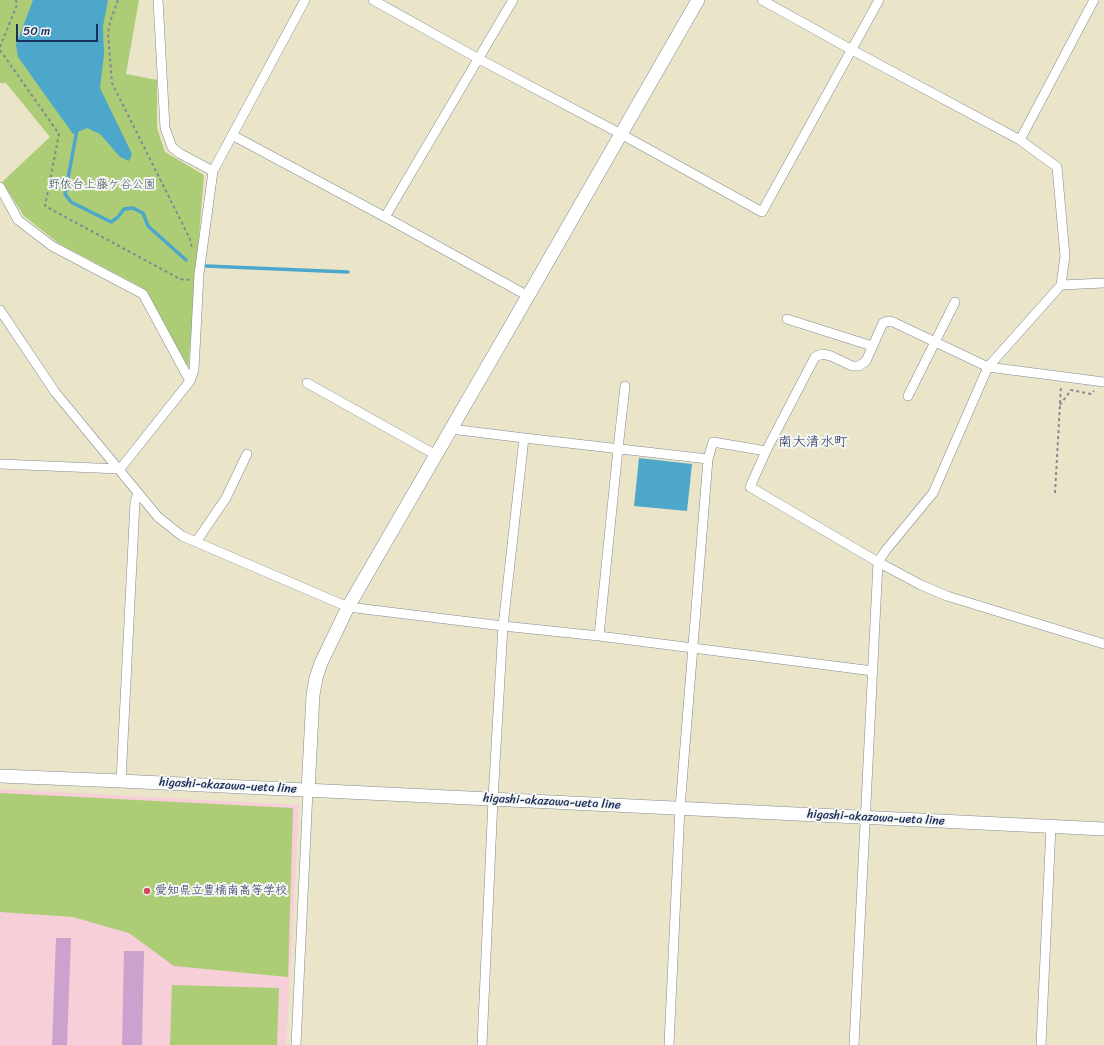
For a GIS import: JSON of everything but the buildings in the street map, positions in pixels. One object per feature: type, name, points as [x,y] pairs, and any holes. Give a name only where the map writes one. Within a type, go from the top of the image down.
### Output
[{"type":"main road","points":[[308,790],[313,695],[316,678],[321,663],[348,607],[698,0]]},
{"type":"main road","name":"higashi-akazawa-ueta line","points":[[0,776],[1104,829]]},
{"type":"street","points":[[158,0],[165,128],[172,147],[179,153],[212,171]]},
{"type":"street","points":[[120,469],[190,381],[194,370],[199,274],[212,171],[305,0]]},
{"type":"street","points":[[373,0],[762,212],[879,0]]},
{"type":"street","points":[[385,217],[513,0]]},
{"type":"street","points":[[762,0],[1020,140],[1057,167],[1065,256],[1061,285],[988,367],[933,493],[886,550],[878,562],[854,1045]]},
{"type":"street","points":[[1020,140],[1094,0]]},
{"type":"street","points":[[232,135],[528,296]]},
{"type":"street","points":[[0,187],[18,220],[52,246],[142,294],[190,381]]},
{"type":"street","points":[[1061,285],[1104,283]]},
{"type":"street","points":[[908,396],[955,302]]},
{"type":"street","points":[[0,310],[55,392],[158,517],[182,536],[348,607],[693,647],[873,671]]},
{"type":"street","points":[[787,319],[872,346]]},
{"type":"street","points":[[1104,382],[988,367],[894,322],[888,321],[883,323],[866,360],[859,366],[852,366],[831,356],[822,354],[815,357],[766,451],[750,486],[878,562],[921,585],[947,596],[1104,644]]},
{"type":"street","points":[[307,383],[436,455]]},
{"type":"street","points":[[599,636],[625,386]]},
{"type":"street","points":[[451,428],[708,459]]},
{"type":"street","points":[[482,1045],[493,799],[503,626],[524,438]]},
{"type":"street","points":[[669,1045],[680,808],[708,459],[713,442],[766,451]]},
{"type":"street","points":[[196,542],[226,498],[246,454]]},
{"type":"street","points":[[0,464],[120,469]]},
{"type":"street","points":[[121,781],[135,502],[138,493]]},
{"type":"street","points":[[296,1045],[308,790]]},
{"type":"street","points":[[1041,1045],[1051,826]]},
{"type":"path","points":[[16,0],[16,5],[0,49],[59,134],[45,206],[180,279],[188,280],[191,274]]},
{"type":"path","points":[[118,0],[110,22],[108,33],[112,84],[190,239],[193,251]]},
{"type":"path","points":[[1055,493],[1061,377]]},
{"type":"path","points":[[1060,406],[1071,390],[1091,394],[1096,390]]},
{"type":"shaded area","name":"愛知県立豊橋南高等学校","points":[[0,789],[299,805],[286,1045],[0,1045]]},
{"type":"green space","name":"野依台上藤ケ谷公園","points":[[0,0],[139,0],[126,74],[157,80],[157,128],[165,152],[204,175],[188,372],[143,288],[58,243],[24,216],[2,182],[50,137],[6,83],[0,83]]},
{"type":"green space","points":[[0,793],[293,808],[288,977],[174,966],[129,933],[73,917],[0,912]]},
{"type":"green space","points":[[172,985],[279,988],[277,1045],[170,1045]]},
{"type":"water","points":[[33,0],[108,0],[103,26],[104,55],[100,88],[132,154],[129,161],[120,157],[100,134],[87,128],[73,134],[18,57],[16,45]]},
{"type":"water","points":[[639,458],[692,464],[687,511],[634,506]]},
{"type":"waterway","points":[[77,130],[65,194],[71,202],[111,222],[118,217],[124,209],[133,208],[143,213],[148,226],[186,260]]},
{"type":"waterway","points":[[206,266],[348,272]]},
{"type":"place","name":"愛知県立豊橋南高等学校","points":[[147,891]]},
{"type":"district","name":"南大清水町","points":[[813,442]]}]
